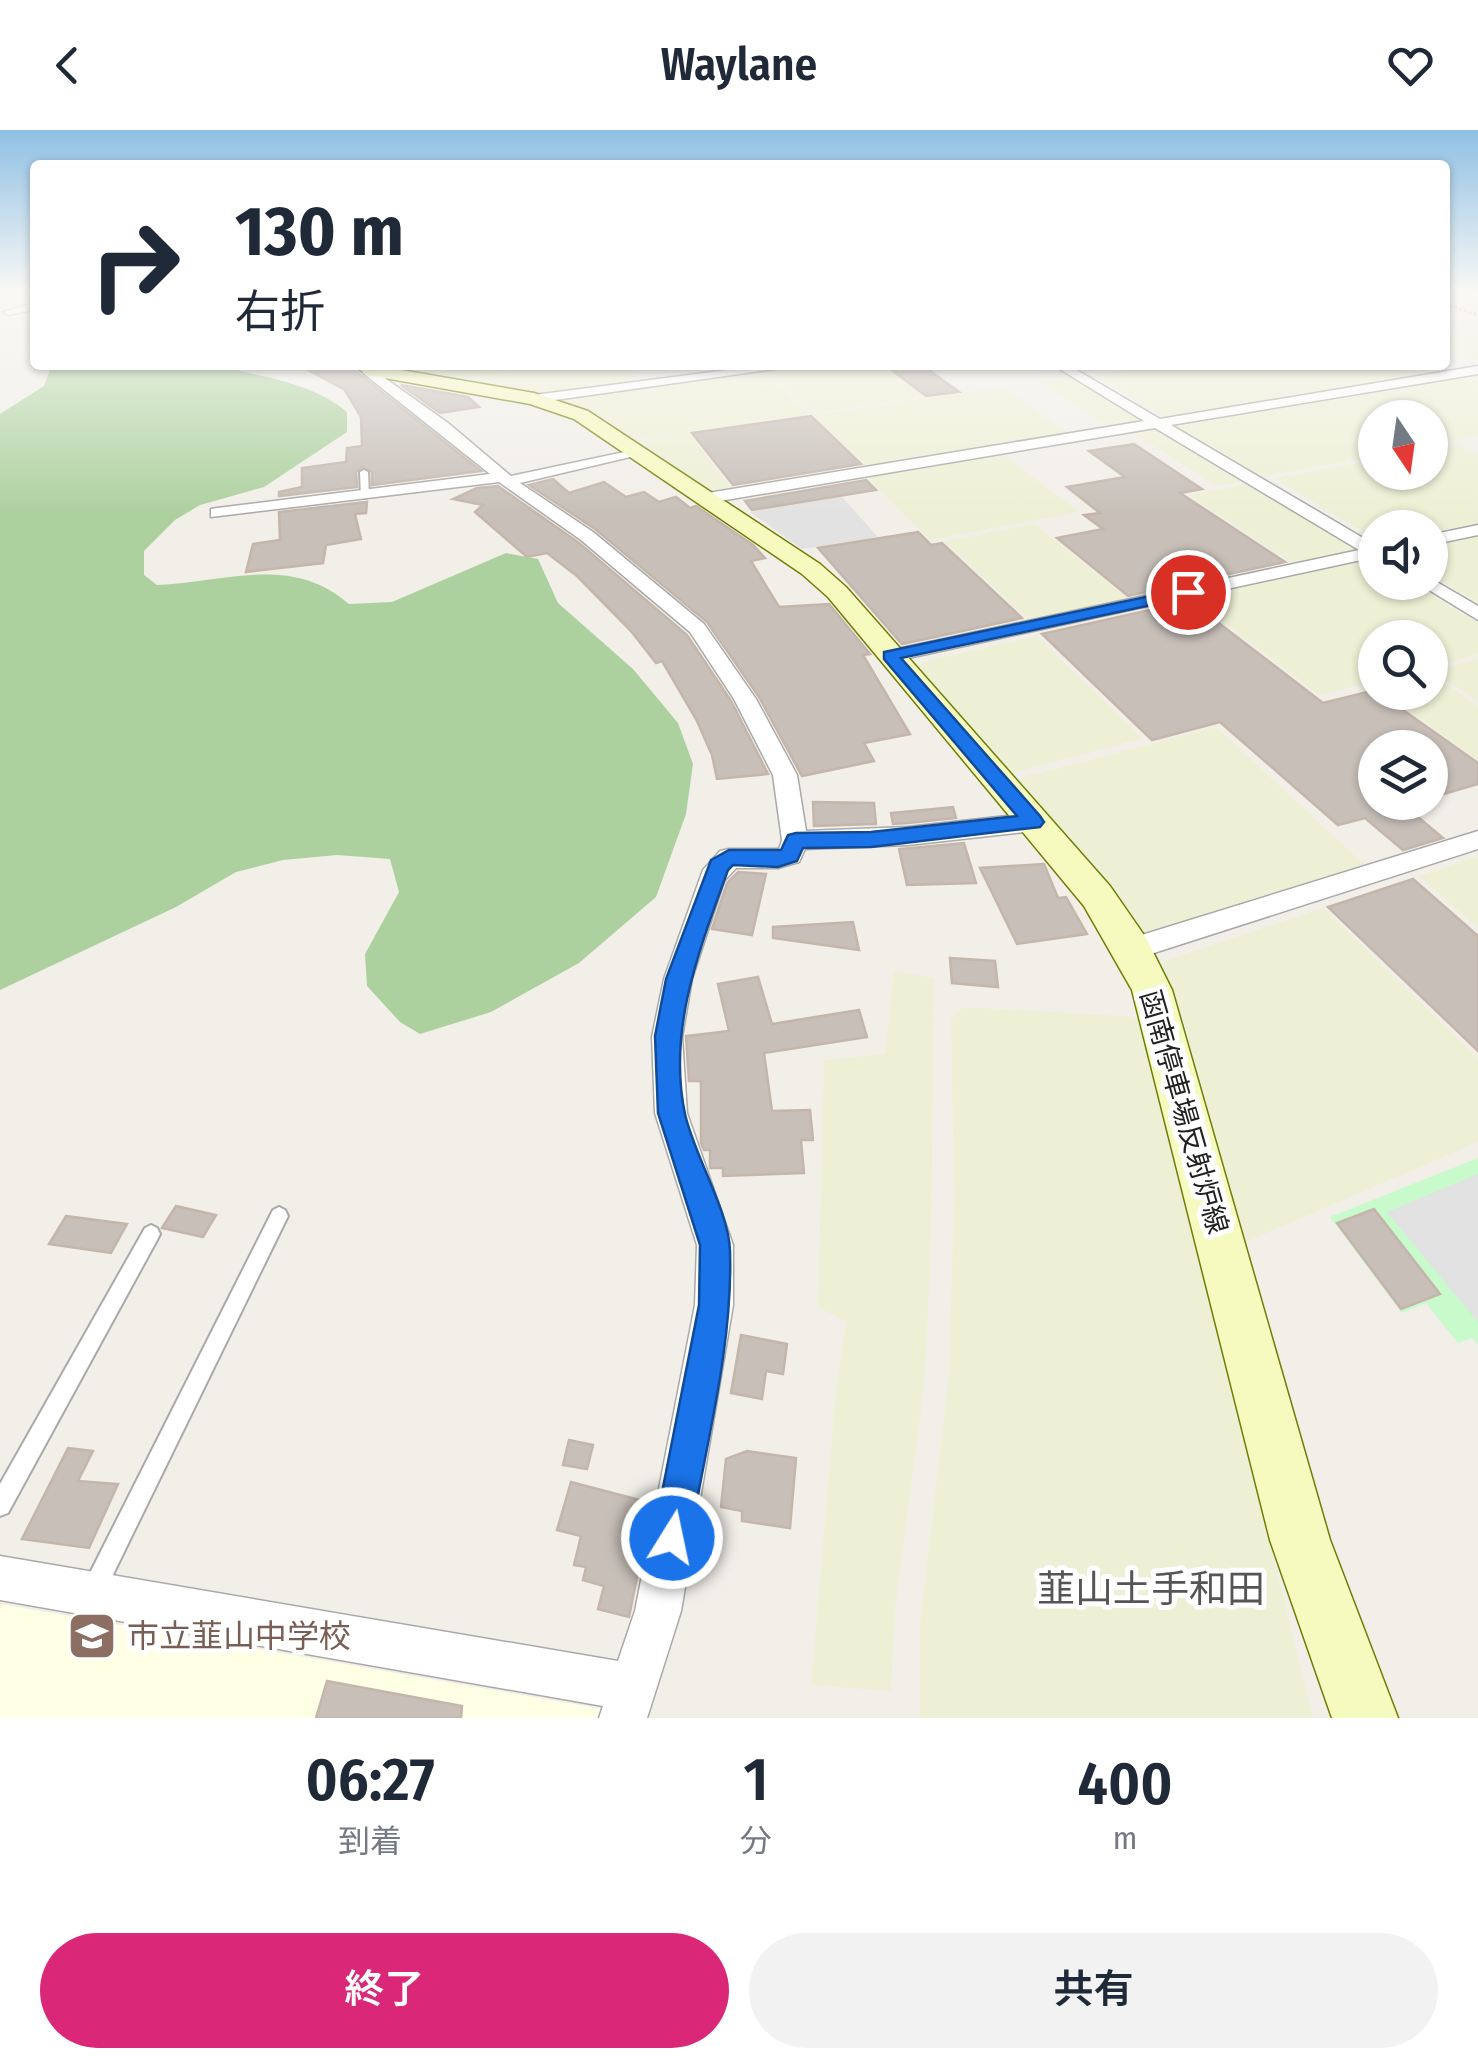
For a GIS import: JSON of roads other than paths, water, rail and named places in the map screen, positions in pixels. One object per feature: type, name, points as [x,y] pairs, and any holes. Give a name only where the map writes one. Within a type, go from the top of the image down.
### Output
[{"type":"main road","name":"函南停車場反射炉線","points":[[376,370],[534,399],[580,415],[811,569],[838,592],[1097,896],[1132,949],[1152,990],[1300,1540],[1365,1718]]},
{"type":"street","points":[[0,1578],[627,1702],[658,1610],[714,1305],[715,1245],[671,1113],[667,1036],[678,979],[718,865],[729,858],[778,860],[790,855],[796,840],[785,776],[745,699],[697,628],[587,536],[505,479],[368,370]]},
{"type":"street","points":[[676,370],[684,380]]},
{"type":"street","points":[[534,399],[759,370]]},
{"type":"street","points":[[890,656],[1375,552],[1068,370]]},
{"type":"street","points":[[708,498],[1478,370]]},
{"type":"street","points":[[218,513],[505,479],[638,451]]},
{"type":"street","points":[[1448,536],[1478,530]]},
{"type":"street","points":[[1448,596],[1478,614]]},
{"type":"street","points":[[796,840],[871,839],[1033,822]]},
{"type":"street","points":[[1132,949],[1478,840]]},
{"type":"lane","points":[[364,472],[365,496]]},
{"type":"lane","points":[[92,1594],[279,1216]]},
{"type":"lane","points":[[0,1505],[151,1234]]},
{"type":"place","name":"市立韮山中学校","points":[[92,1636]]},
{"type":"district","name":"韮山土手和田","points":[[1151,1589]]}]
